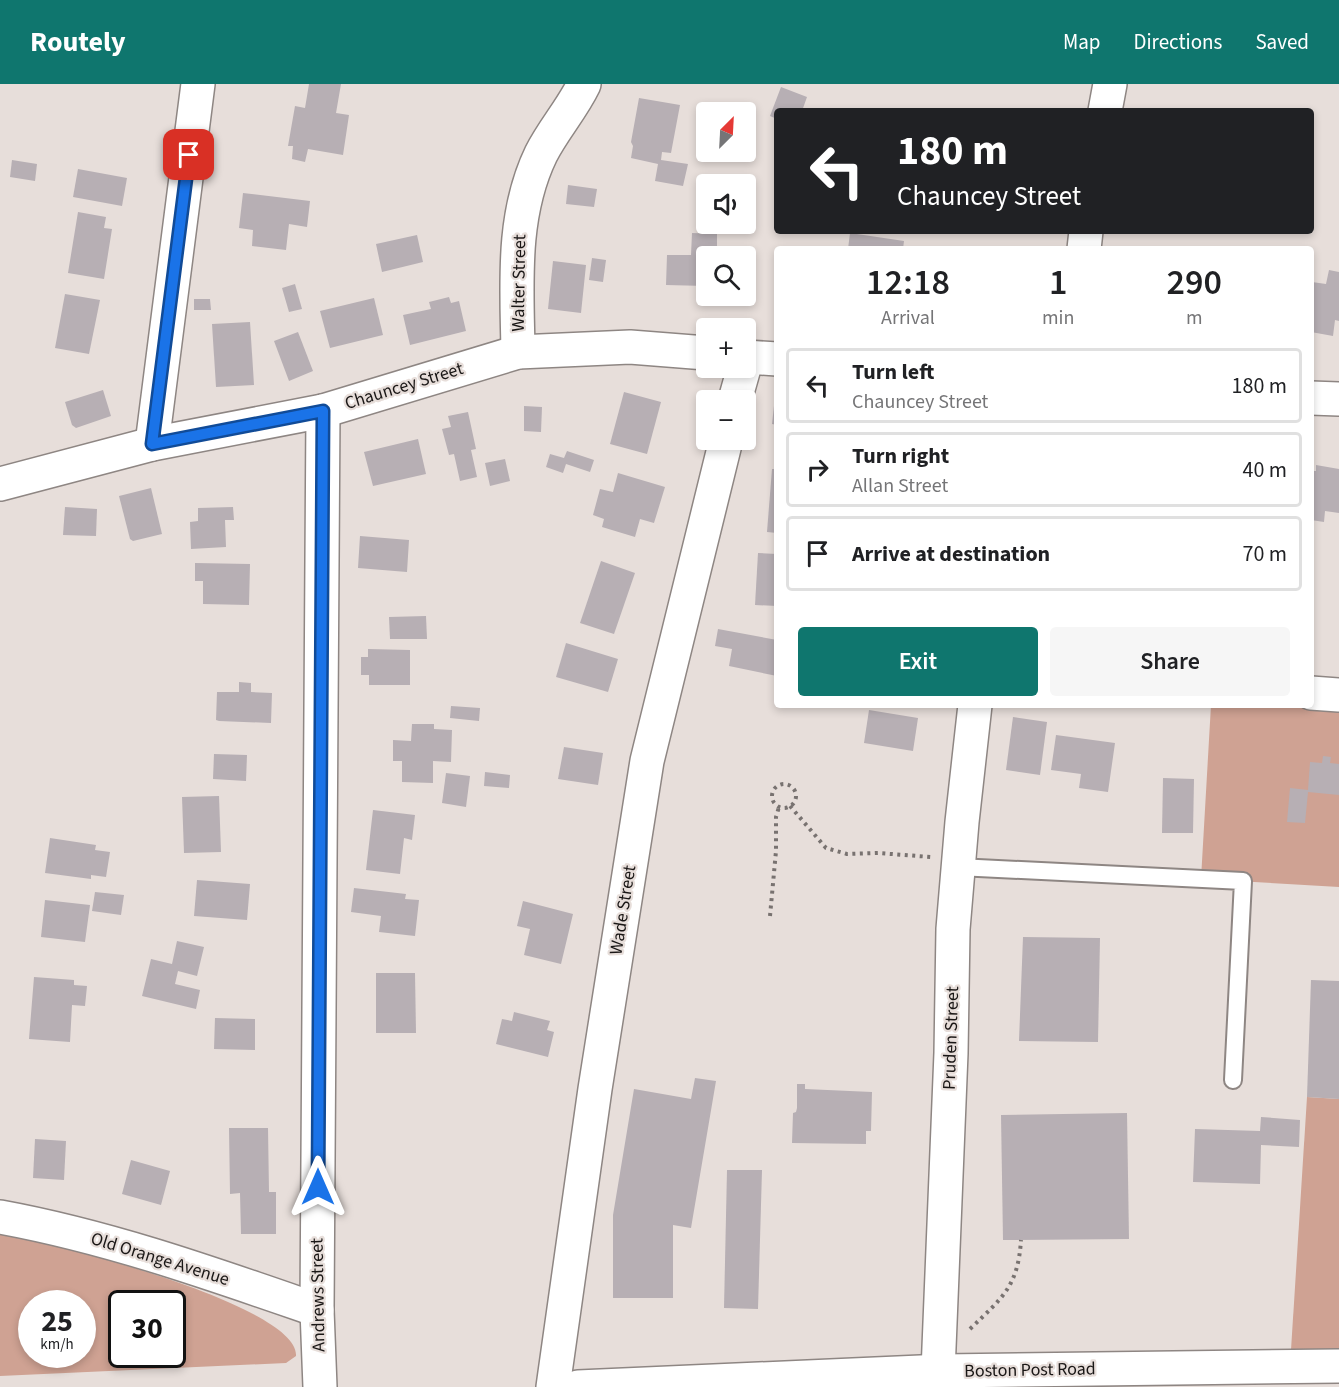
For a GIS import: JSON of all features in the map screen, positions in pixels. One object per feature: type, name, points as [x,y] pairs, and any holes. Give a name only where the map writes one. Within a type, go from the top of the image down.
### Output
[{"type":"street","points":[[152,444],[198,84]]},
{"type":"street","name":"Walter Street","points":[[518,352],[516,256],[525,194],[541,153],[584,84]]},
{"type":"street","points":[[1106,108],[1110,84]]},
{"type":"street","name":"Chauncey Street","points":[[0,484],[152,444],[323,411],[518,352],[630,347],[696,352]]},
{"type":"street","points":[[1314,398],[1339,399]]},
{"type":"street","name":"Andrews Street","points":[[320,1387],[317,1310],[323,411]]},
{"type":"street","name":"Wade Street","points":[[553,1387],[594,1100],[647,761],[724,450]]},
{"type":"street","points":[[1314,693],[1339,695]]},
{"type":"street","name":"Pruden Street","points":[[938,1372],[951,1053],[953,929],[975,708]]},
{"type":"street","name":"Old Orange Avenue","points":[[0,1217],[44,1225],[184,1264],[317,1310]]},
{"type":"street","name":"Boston Post Road","points":[[578,1387],[938,1372],[1004,1378],[1339,1366]]},
{"type":"lane","points":[[958,863],[1243,881],[1233,1080]]},
{"type":"path","points":[[780,784],[788,785],[794,790],[795,801],[790,806],[779,807],[772,798],[773,790],[780,784]]},
{"type":"path","points":[[790,806],[826,848],[837,852],[903,855],[958,863]]},
{"type":"path","points":[[770,916],[776,851],[776,817],[779,807]]},
{"type":"path","points":[[965,1334],[1011,1285],[1020,1259],[1021,1240]]},
{"type":"shaded area","points":[[1339,695],[1339,887],[1201,879],[1211,708],[1314,708],[1314,704]]},
{"type":"shaded area","points":[[1307,1097],[1339,1099],[1339,1366],[1290,1366]]},
{"type":"shaded area","points":[[0,1232],[114,1262],[216,1297],[258,1316],[286,1336],[296,1356],[286,1363],[186,1368],[186,1290],[108,1290],[108,1368],[176,1368],[0,1376]]},
{"type":"building","points":[[309,84],[341,84],[336,113],[349,115],[343,155],[308,149],[305,162],[292,159],[293,146],[288,146],[295,106],[305,108]]},
{"type":"building","points":[[781,87],[807,97],[803,108],[774,108],[774,118],[770,116]]},
{"type":"building","points":[[639,98],[680,105],[671,153],[662,152],[661,160],[688,164],[683,186],[655,181],[658,164],[631,158],[633,146],[631,142]]},
{"type":"building","points":[[12,160],[37,164],[35,181],[10,177]]},
{"type":"building","points":[[78,169],[127,178],[122,206],[73,197]]},
{"type":"building","points":[[568,185],[597,189],[594,207],[566,204]]},
{"type":"building","points":[[243,193],[310,201],[307,227],[289,224],[286,250],[252,246],[253,230],[239,228]]},
{"type":"building","points":[[78,212],[106,217],[104,228],[112,229],[104,279],[68,273]]},
{"type":"building","points":[[692,233],[717,234],[717,246],[696,246],[696,286],[666,285],[667,255],[691,255]]},
{"type":"building","points":[[850,234],[904,241],[903,246],[848,246]]},
{"type":"building","points":[[417,235],[423,262],[382,272],[376,244]]},
{"type":"building","points":[[592,258],[606,260],[603,282],[589,280]]},
{"type":"building","points":[[553,261],[586,265],[581,313],[548,309]]},
{"type":"building","points":[[1329,270],[1339,272],[1339,321],[1335,320],[1333,336],[1314,333],[1314,282],[1326,284]]},
{"type":"building","points":[[295,284],[302,309],[289,312],[282,288]]},
{"type":"building","points":[[65,294],[100,300],[89,354],[55,348]]},
{"type":"building","points":[[449,297],[451,303],[459,301],[466,331],[410,345],[403,315],[431,309],[429,302]]},
{"type":"building","points":[[374,298],[383,335],[330,348],[320,311]]},
{"type":"building","points":[[194,299],[210,299],[211,310],[194,310]]},
{"type":"building","points":[[250,322],[254,385],[216,387],[212,324]]},
{"type":"building","points":[[298,332],[313,371],[289,381],[274,341]]},
{"type":"building","points":[[103,390],[111,416],[76,428],[72,425],[65,402]]},
{"type":"building","points":[[624,392],[661,402],[647,454],[610,444]]},
{"type":"building","points":[[524,406],[542,407],[541,432],[524,431]]},
{"type":"building","points":[[468,412],[476,449],[471,450],[477,477],[460,481],[454,454],[449,455],[442,429],[451,427],[448,416]]},
{"type":"building","points":[[418,439],[426,474],[373,486],[364,452]]},
{"type":"building","points":[[567,451],[594,460],[590,472],[566,464],[563,473],[546,467],[550,454],[564,458]]},
{"type":"building","points":[[505,459],[510,481],[490,486],[485,463]]},
{"type":"building","points":[[1316,465],[1339,469],[1339,513],[1325,511],[1324,522],[1314,520],[1314,471],[1316,471]]},
{"type":"building","points":[[772,469],[774,469],[774,533],[767,532]]},
{"type":"building","points":[[618,473],[665,487],[654,523],[640,519],[635,537],[602,527],[604,519],[593,515],[600,489],[613,492]]},
{"type":"building","points":[[151,488],[162,534],[133,541],[130,539],[119,496]]},
{"type":"building","points":[[65,507],[97,509],[96,536],[63,535]]},
{"type":"building","points":[[233,507],[234,520],[225,520],[226,547],[191,549],[190,522],[198,521],[198,508]]},
{"type":"building","points":[[360,536],[409,540],[407,572],[358,568]]},
{"type":"building","points":[[758,553],[774,554],[774,606],[755,605]]},
{"type":"building","points":[[601,561],[635,573],[614,634],[580,623]]},
{"type":"building","points":[[195,563],[250,564],[249,605],[203,604],[203,581],[195,581]]},
{"type":"building","points":[[426,616],[427,639],[390,639],[389,617]]},
{"type":"building","points":[[718,629],[774,639],[774,675],[729,666],[732,649],[715,646]]},
{"type":"building","points":[[566,643],[618,659],[608,692],[556,677]]},
{"type":"building","points":[[368,649],[410,650],[410,685],[369,685],[369,675],[361,675],[361,657],[368,657]]},
{"type":"building","points":[[239,682],[251,683],[251,692],[272,693],[271,723],[216,720],[217,692],[239,692]]},
{"type":"building","points":[[451,706],[480,708],[479,721],[450,718]]},
{"type":"building","points":[[869,710],[918,718],[913,751],[864,743]]},
{"type":"building","points":[[1013,717],[1047,722],[1040,775],[1006,770]]},
{"type":"building","points":[[412,724],[434,724],[434,729],[452,730],[451,762],[433,761],[433,783],[402,782],[402,761],[393,761],[393,740],[411,741]]},
{"type":"building","points":[[1056,735],[1115,743],[1108,792],[1079,788],[1081,774],[1051,770]]},
{"type":"building","points":[[564,747],[603,753],[598,785],[558,779]]},
{"type":"building","points":[[214,754],[247,755],[246,781],[213,779]]},
{"type":"building","points":[[1323,756],[1331,757],[1330,763],[1339,764],[1339,795],[1308,792],[1305,823],[1287,822],[1290,788],[1308,790],[1310,762],[1322,763]]},
{"type":"building","points":[[485,772],[510,775],[509,788],[484,786]]},
{"type":"building","points":[[446,773],[470,776],[466,807],[442,803]]},
{"type":"building","points":[[1163,778],[1194,779],[1193,833],[1162,833]]},
{"type":"building","points":[[219,796],[221,852],[184,853],[182,797]]},
{"type":"building","points":[[373,810],[415,815],[412,840],[404,838],[400,874],[366,870]]},
{"type":"building","points":[[50,838],[96,845],[95,850],[110,852],[106,877],[91,875],[91,879],[45,873]]},
{"type":"building","points":[[197,880],[250,884],[247,920],[194,916]]},
{"type":"building","points":[[354,888],[406,894],[405,899],[419,900],[415,936],[379,932],[381,916],[351,912]]},
{"type":"building","points":[[95,892],[124,895],[121,915],[92,911]]},
{"type":"building","points":[[45,900],[90,905],[85,942],[41,937]]},
{"type":"building","points":[[523,901],[573,914],[561,964],[524,955],[530,929],[517,926]]},
{"type":"building","points":[[1023,937],[1100,938],[1098,1042],[1019,1041]]},
{"type":"building","points":[[177,941],[204,947],[197,976],[178,971],[175,984],[200,990],[196,1009],[142,996],[151,959],[172,964]]},
{"type":"building","points":[[376,973],[415,973],[416,1033],[376,1033]]},
{"type":"building","points":[[34,977],[74,980],[74,985],[87,986],[85,1006],[72,1005],[70,1042],[29,1039]]},
{"type":"building","points":[[1311,980],[1339,981],[1339,1099],[1307,1097]]},
{"type":"building","points":[[514,1012],[550,1021],[547,1030],[554,1032],[548,1057],[496,1044],[502,1019],[512,1021]]},
{"type":"building","points":[[215,1018],[255,1019],[255,1050],[214,1049]]},
{"type":"building","points":[[695,1078],[716,1081],[691,1228],[673,1225],[673,1298],[613,1298],[613,1215],[634,1089],[691,1099]]},
{"type":"building","points":[[797,1084],[805,1084],[805,1089],[872,1092],[871,1131],[866,1131],[866,1144],[792,1143],[793,1113],[797,1108]]},
{"type":"building","points":[[1127,1113],[1129,1239],[1003,1240],[1001,1115]]},
{"type":"building","points":[[1261,1117],[1300,1120],[1299,1147],[1261,1145],[1260,1184],[1193,1182],[1195,1129],[1260,1131]]},
{"type":"building","points":[[229,1128],[268,1128],[269,1192],[276,1192],[276,1234],[241,1234],[240,1193],[230,1194]]},
{"type":"building","points":[[35,1139],[66,1141],[64,1180],[33,1178]]},
{"type":"building","points":[[131,1160],[170,1171],[161,1205],[122,1194]]},
{"type":"building","points":[[727,1170],[762,1170],[758,1309],[724,1308]]},
{"type":"route","points":[[189,155],[152,444],[323,411],[318,1187]]}]
